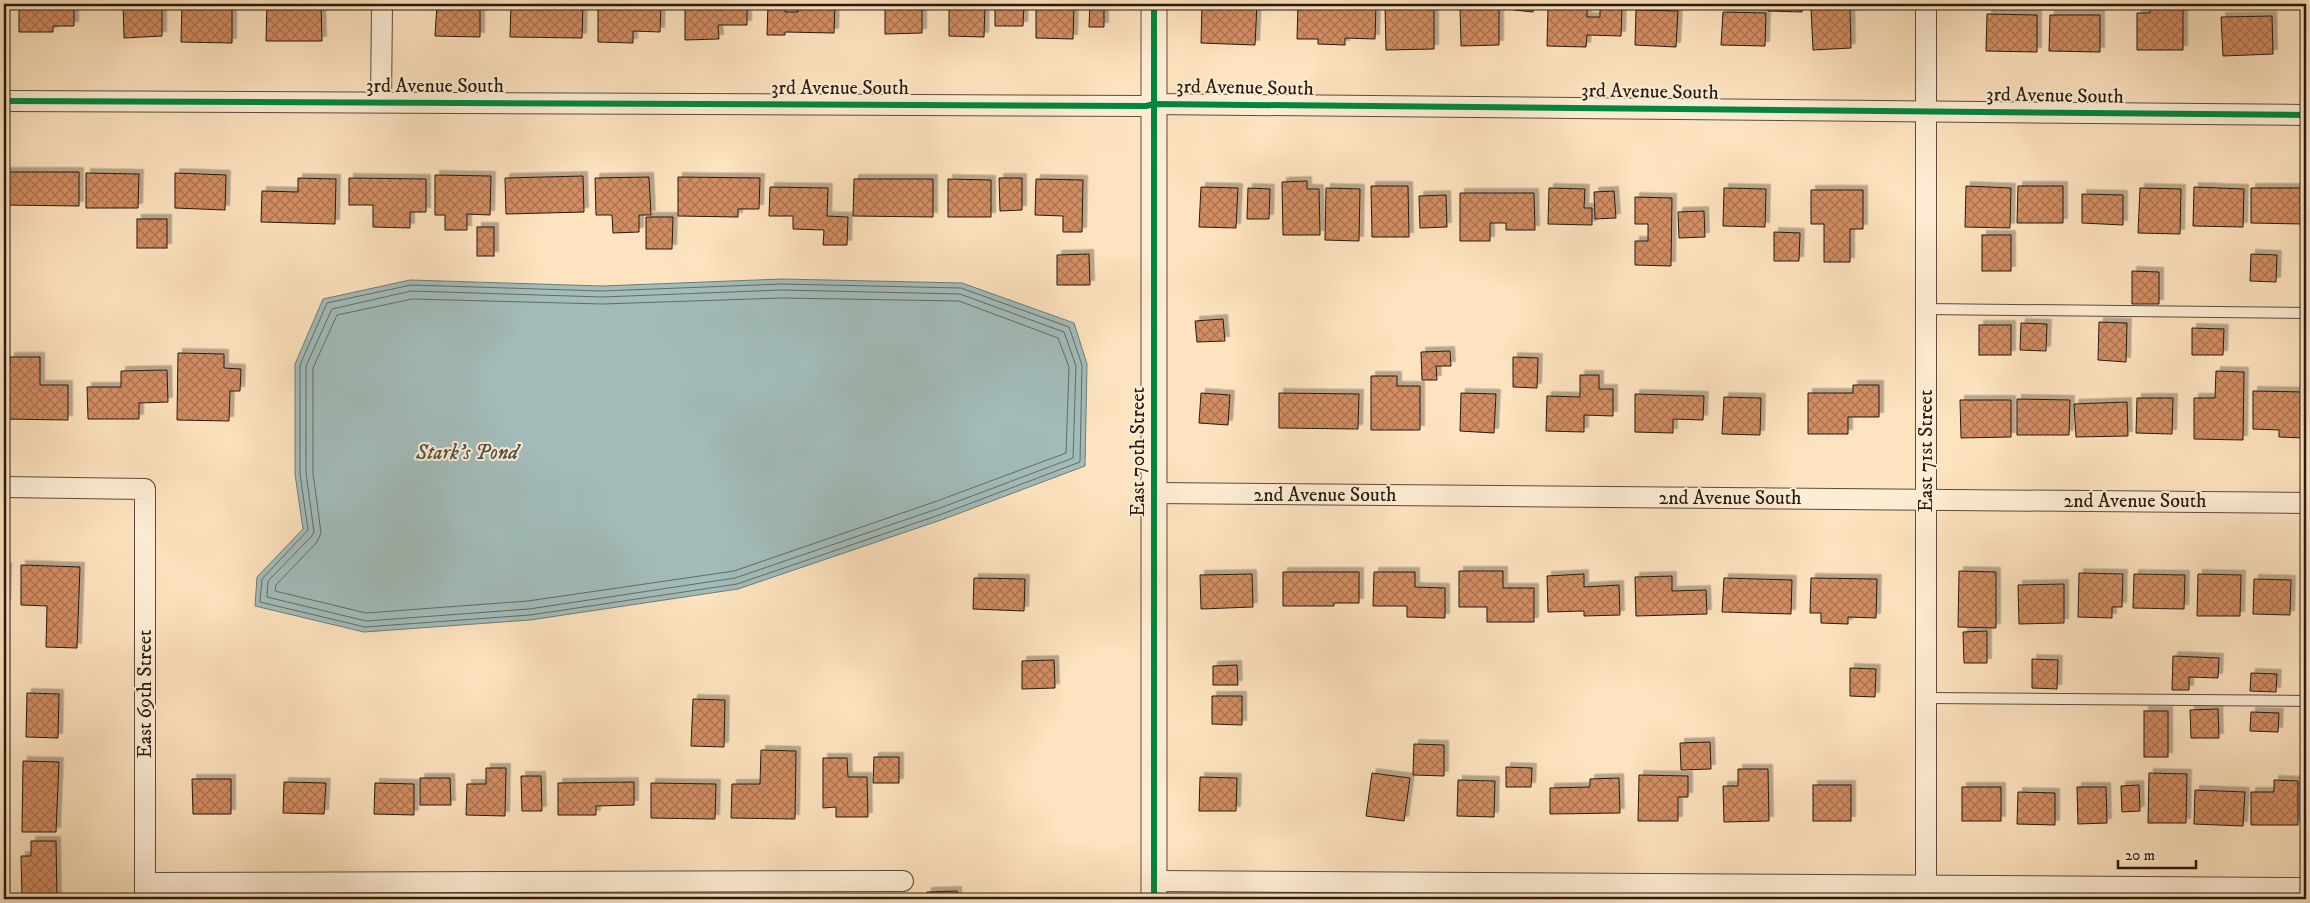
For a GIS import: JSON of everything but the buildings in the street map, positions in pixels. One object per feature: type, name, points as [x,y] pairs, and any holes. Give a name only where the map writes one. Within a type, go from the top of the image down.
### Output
[{"type":"street","points":[[381,102],[382,4]]},
{"type":"street","name":"East 70th Street","points":[[1154,4],[1154,890]]},
{"type":"street","name":"East 71st Street","points":[[1926,4],[1926,892]]},
{"type":"street","name":"3rd Avenue South","points":[[4,101],[1136,106],[1154,104],[2306,115]]},
{"type":"street","name":"East 69th Street","points":[[4,488],[145,489],[145,891]]},
{"type":"street","name":"2nd Avenue South","points":[[1154,493],[2306,503]]},
{"type":"street","points":[[145,891],[903,881]]},
{"type":"street","points":[[1154,890],[1926,892],[2306,888]]},
{"type":"lane","points":[[1926,309],[2306,313]]},
{"type":"lane","points":[[1926,698],[2306,701]]},
{"type":"water","name":"Stark's Pond","points":[[782,279],[962,283],[1074,323],[1087,364],[1085,466],[944,519],[738,589],[530,620],[364,632],[255,606],[257,577],[303,529],[295,474],[295,364],[323,299],[410,280],[602,286]]},
{"type":"cycle path","points":[[1154,4],[1154,899]]},
{"type":"cycle path","points":[[4,101],[1146,106],[1154,104],[2306,115]]}]
